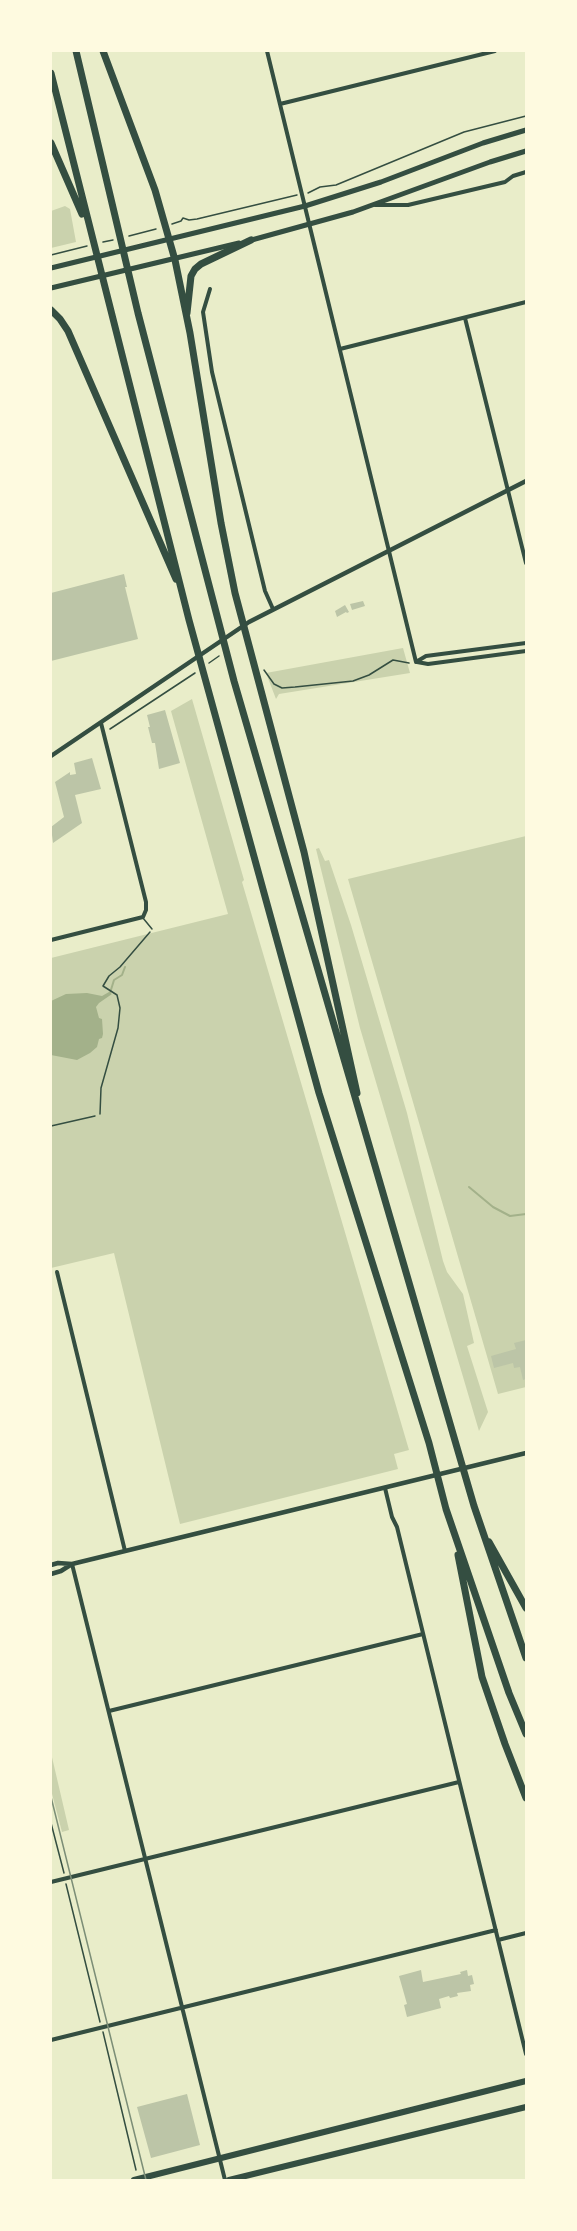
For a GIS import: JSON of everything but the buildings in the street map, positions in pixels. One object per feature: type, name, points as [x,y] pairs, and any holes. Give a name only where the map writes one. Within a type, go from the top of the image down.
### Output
[{"type":"highway","points":[[76,51],[136,302],[234,681],[474,1506],[526,1658]]},
{"type":"highway","points":[[103,51],[155,190],[170,239],[187,316],[221,524],[235,593],[304,852],[374,1168]]},
{"type":"highway","points":[[51,73],[189,620],[320,1093],[429,1443],[446,1509],[509,1693],[526,1734]]},
{"type":"highway","points":[[51,143],[90,233]]},
{"type":"highway","points":[[187,316],[191,276],[195,269],[251,240]]},
{"type":"highway","points":[[51,310],[68,331],[184,598]]},
{"type":"highway","points":[[480,1524],[526,1608]]},
{"type":"highway","points":[[453,1529],[482,1677],[526,1798]]},
{"type":"main road","points":[[51,268],[305,206],[381,182],[483,142],[526,130]]},
{"type":"main road","points":[[51,288],[175,260],[310,225],[374,205],[526,151]]},
{"type":"main road","points":[[134,2180],[526,2081]]},
{"type":"main road","points":[[227,2180],[526,2107]]},
{"type":"street","points":[[267,51],[416,662]]},
{"type":"street","points":[[280,104],[495,51]]},
{"type":"street","points":[[374,205],[408,205],[505,182],[513,176],[526,172]]},
{"type":"street","points":[[210,289],[203,312],[212,372],[265,591],[273,609]]},
{"type":"street","points":[[340,349],[526,302]]},
{"type":"street","points":[[465,318],[526,563]]},
{"type":"street","points":[[51,756],[227,636],[273,609],[526,482]]},
{"type":"street","points":[[416,662],[426,656],[526,643]]},
{"type":"street","points":[[416,662],[428,664],[526,651]]},
{"type":"street","points":[[51,940],[143,918],[146,910],[146,902],[100,723]]},
{"type":"street","points":[[57,1272],[125,1551]]},
{"type":"street","points":[[51,1565],[72,1564],[526,1453]]},
{"type":"street","points":[[385,1488],[392,1517],[397,1527],[526,2054]]},
{"type":"street","points":[[51,1574],[72,1564]]},
{"type":"street","points":[[72,1564],[219,2159],[227,2180]]},
{"type":"street","points":[[109,1711],[423,1634]]},
{"type":"street","points":[[51,1882],[459,1782]]},
{"type":"street","points":[[51,2040],[496,1930]]},
{"type":"street","points":[[498,1940],[526,1933]]},
{"type":"lane","points":[[143,918],[152,929]]},
{"type":"lane","points":[[51,1126],[94,1116]]},
{"type":"path","points":[[310,193],[320,187],[336,185],[464,132],[526,116]]},
{"type":"path","points":[[181,221],[183,218],[197,219],[295,196]]},
{"type":"path","points":[[128,236],[150,231]]},
{"type":"path","points":[[51,255],[117,239]]},
{"type":"path","points":[[110,729],[219,656]]},
{"type":"path","points":[[265,672],[274,684],[282,688],[324,685],[360,679],[393,660],[408,660]]},
{"type":"path","points":[[402,661],[409,664]]},
{"type":"path","points":[[100,1116],[101,1088],[118,1028],[119,1004],[117,995],[103,986],[109,976],[120,967],[152,929]]},
{"type":"path","points":[[51,1823],[64,1874]]},
{"type":"path","points":[[66,1885],[100,2019]]},
{"type":"path","points":[[103,2033],[136,2169]]},
{"type":"shaded area","points":[[65,206],[70,209],[76,242],[51,248],[51,211]]},
{"type":"shaded area","points":[[403,648],[410,673],[279,694],[276,699],[266,673]]},
{"type":"shaded area","points":[[192,699],[244,880],[242,882],[409,1450],[394,1454],[398,1469],[180,1524],[114,1253],[51,1268],[51,958],[228,914],[171,711]]},
{"type":"shaded area","points":[[526,836],[526,1387],[498,1394],[348,879]]},
{"type":"shaded area","points":[[319,848],[325,861],[329,860],[351,925],[407,1113],[443,1261],[447,1272],[463,1294],[474,1343],[467,1346],[488,1412],[479,1431],[360,1028],[316,849]]},
{"type":"shaded area","points":[[109,992],[112,994],[96,1007],[99,1018],[102,1019],[103,1034],[97,1047],[77,1060],[51,1055],[51,1001],[66,994],[87,993],[102,996]]},
{"type":"shaded area","points":[[51,1753],[69,1830],[62,1832],[51,1790]]},
{"type":"waterway","points":[[110,993],[114,980],[122,975],[125,967]]},
{"type":"waterway","points":[[469,1187],[493,1207],[510,1216],[526,1214]]},
{"type":"tram line","points":[[51,1797],[146,2180]]}]
